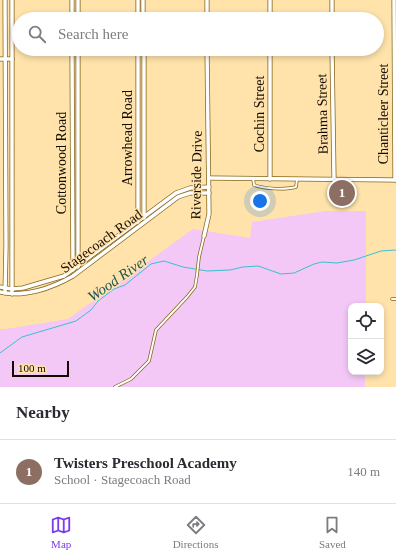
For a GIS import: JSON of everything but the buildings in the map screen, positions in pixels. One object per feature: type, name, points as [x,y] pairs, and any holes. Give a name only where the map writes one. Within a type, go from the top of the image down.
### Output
[{"type":"street","points":[[5,0],[5,293]]},
{"type":"street","points":[[12,0],[12,294]]},
{"type":"street","points":[[72,0],[72,12]]},
{"type":"street","points":[[78,0],[78,12]]},
{"type":"street","points":[[138,0],[138,12]]},
{"type":"street","points":[[143,0],[144,12]]},
{"type":"street","points":[[207,0],[207,12]]},
{"type":"street","points":[[270,0],[270,12]]},
{"type":"street","points":[[332,0],[332,12]]},
{"type":"street","name":"Chanticleer Street","points":[[394,0],[395,180]]},
{"type":"street","name":"Cottonwood Road","points":[[72,56],[73,276]]},
{"type":"street","name":"Cottonwood Road","points":[[78,56],[78,273]]},
{"type":"street","name":"Arrowhead Road","points":[[138,56],[138,228]]},
{"type":"street","name":"Arrowhead Road","points":[[144,56],[144,223]]},
{"type":"street","name":"Riverside Drive","points":[[204,236],[209,214],[207,56]]},
{"type":"street","name":"Cochin Street","points":[[270,56],[270,179]]},
{"type":"street","name":"Brahma Street","points":[[332,56],[334,179]]},
{"type":"street","points":[[0,59],[12,59]]},
{"type":"street","points":[[209,178],[395,180]]},
{"type":"street","name":"Stagecoach Road","points":[[0,287],[12,289],[23,288],[56,279],[78,266],[169,198],[183,190],[190,188],[209,187]]},
{"type":"street","name":"Stagecoach Road","points":[[0,292],[12,294],[28,292],[54,285],[73,276],[178,198],[190,193],[209,193]]},
{"type":"lane","points":[[253,178],[254,185],[260,188],[291,189],[296,187],[297,179]]},
{"type":"lane","name":"Riverside Drive","points":[[115,387],[131,380],[149,361],[156,330],[193,290],[204,236]]},
{"type":"lane","points":[[392,299],[396,298]]},
{"type":"shaded area","points":[[325,211],[366,211],[366,303],[348,303],[348,375],[365,375],[365,387],[0,387],[0,329],[68,319],[193,229],[250,238],[252,222]]},
{"type":"waterway","name":"Wood River","points":[[0,353],[22,337],[76,321],[91,310],[98,301],[114,289],[125,285],[151,264],[164,261],[183,267],[207,271],[230,270],[258,266],[281,274],[294,273],[322,262],[337,263],[354,260],[381,251],[396,250]]},
{"type":"place","name":"Twisters Preschool Academy","points":[[342,193]]}]
